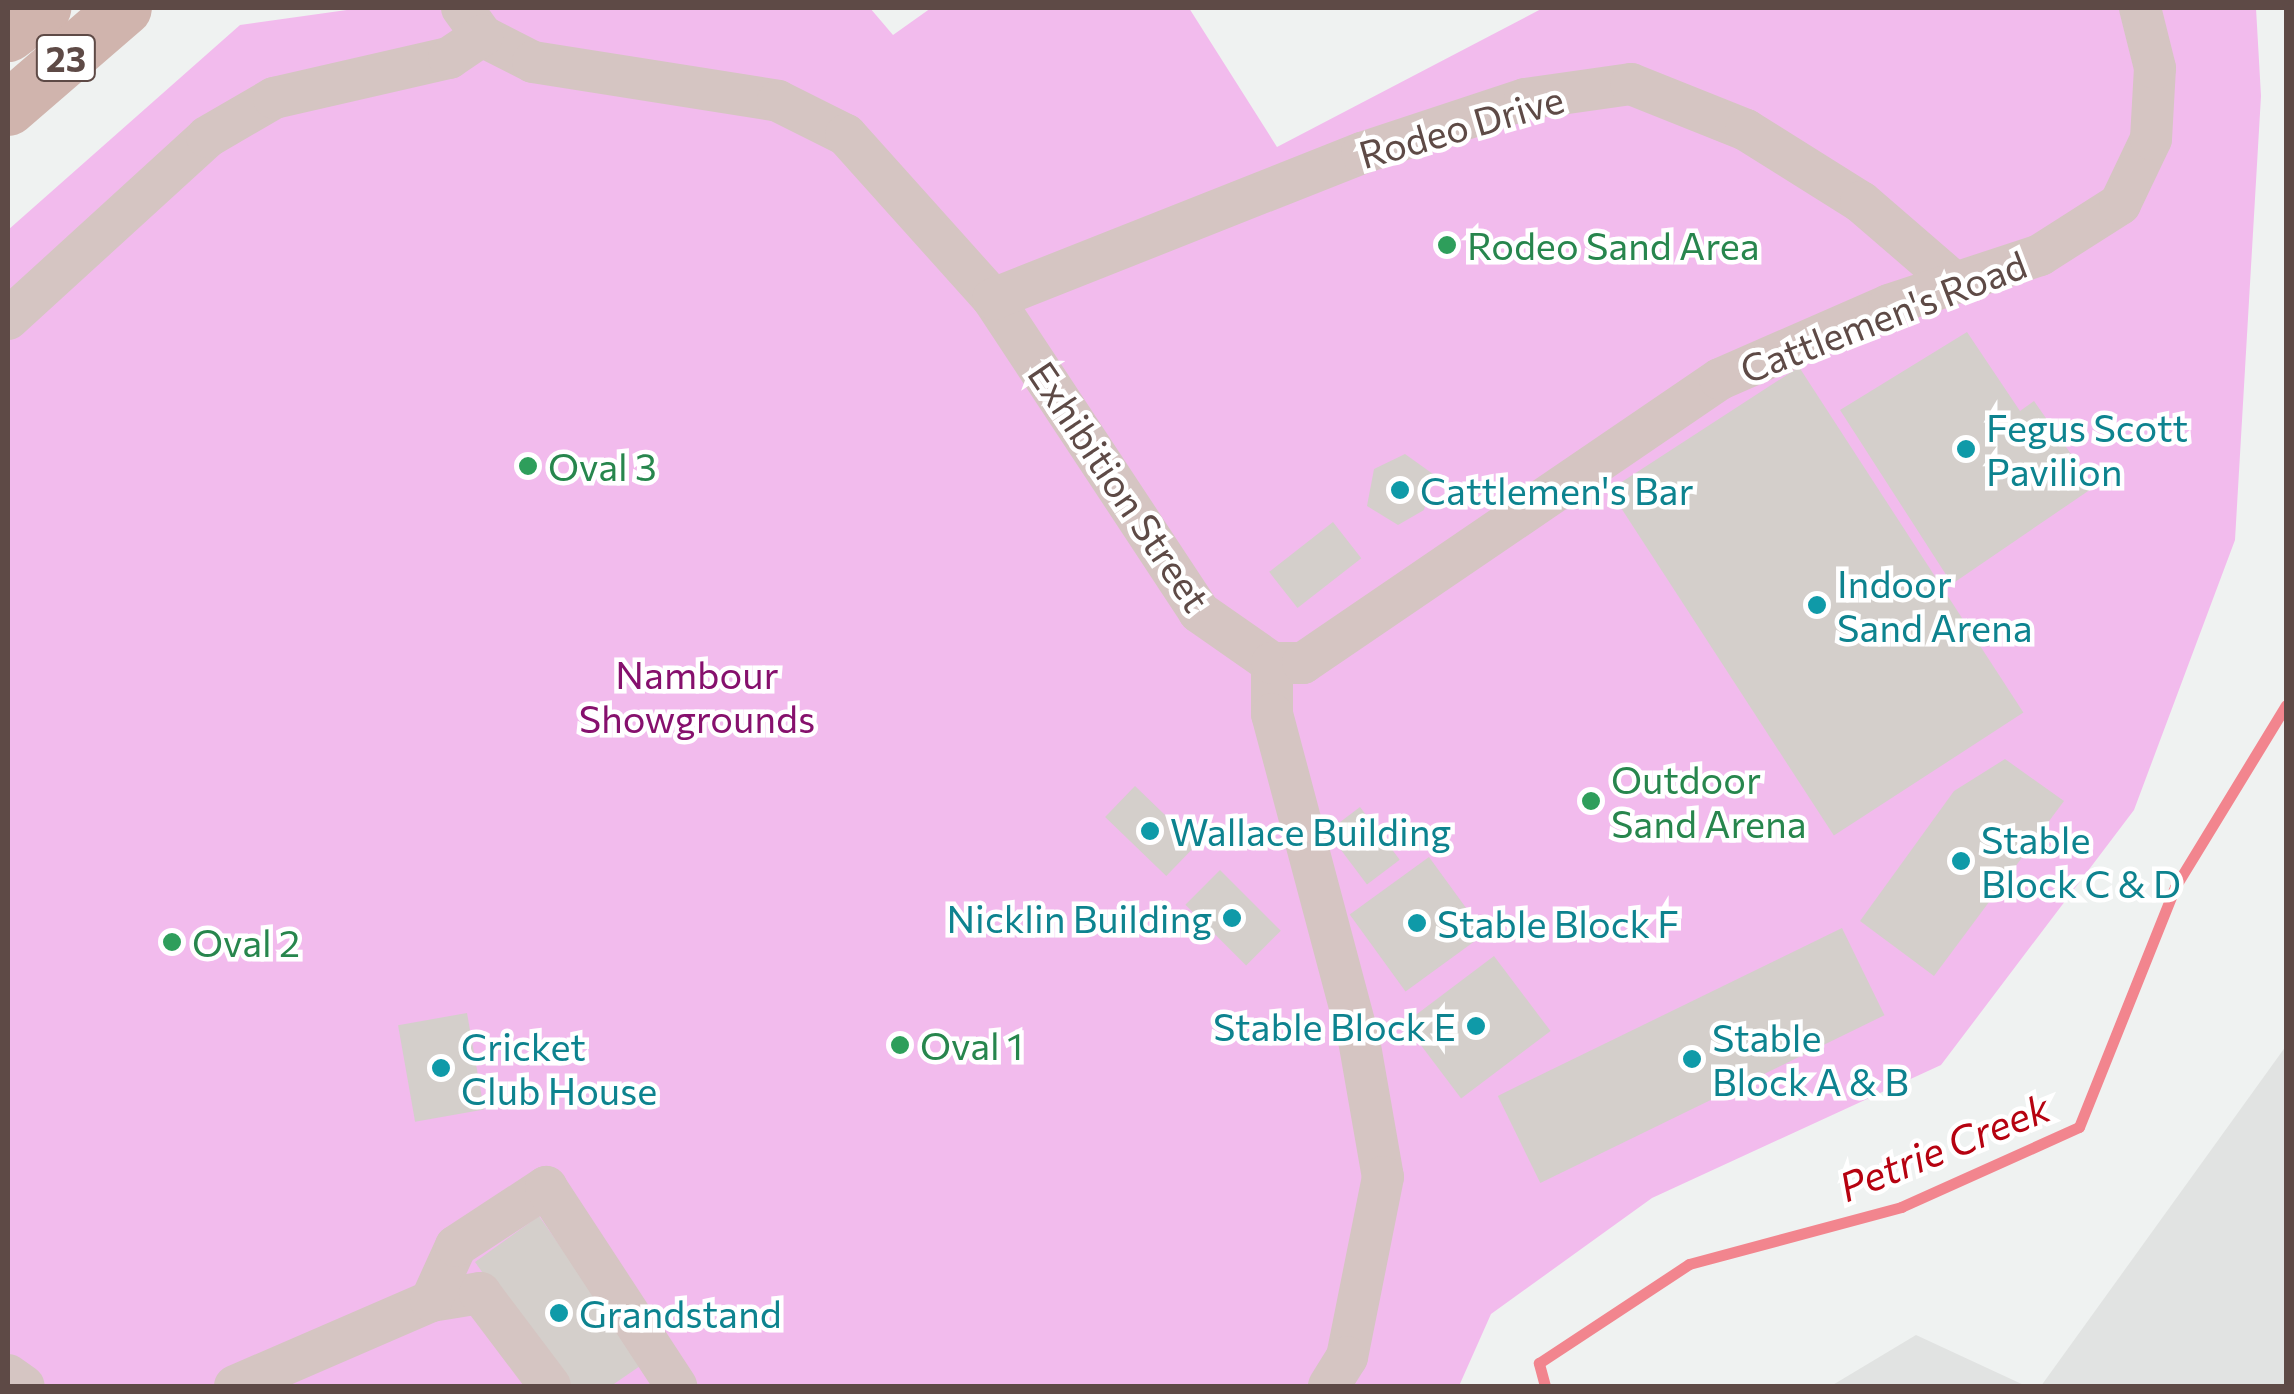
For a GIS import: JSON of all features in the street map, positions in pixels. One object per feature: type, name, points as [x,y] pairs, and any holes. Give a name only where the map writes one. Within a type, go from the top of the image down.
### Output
[{"type":"main road","name":"23","points":[[8,34],[43,8]]},
{"type":"main road","name":"23","points":[[8,108],[124,8]]},
{"type":"street","name":"Cattlemen's Road","points":[[1272,662],[1303,663],[1720,380],[1955,283],[2040,256],[2120,204],[2151,139],[2155,68],[2140,8]]},
{"type":"street","name":"Exhibition Street","points":[[472,22],[533,62],[778,100],[846,134],[993,299],[1199,612],[1272,662]]},
{"type":"street","points":[[8,319],[207,137],[274,98],[449,58],[472,22]]},
{"type":"street","name":"Rodeo Drive","points":[[993,299],[1362,154],[1525,100],[1631,84],[1746,130],[1861,202],[1955,283]]},
{"type":"street","points":[[1272,662],[1272,714],[1359,1040],[1384,1177],[1348,1357],[1329,1386]]},
{"type":"street","points":[[432,1301],[456,1246],[546,1187],[676,1386]]},
{"type":"street","points":[[235,1386],[432,1301],[480,1293],[550,1386]]},
{"type":"street","points":[[8,1374],[24,1386]]},
{"type":"shaded area","points":[[2286,1046],[2286,1386],[2041,1386]]},
{"type":"shaded area","points":[[1916,1335],[2026,1386],[1831,1386]]},
{"type":"green space","name":"Nambour Showgrounds","points":[[361,8],[870,8],[893,35],[931,8],[1189,8],[1277,147],[1543,8],[2256,8],[2261,96],[2235,540],[2134,810],[1941,1065],[1652,1198],[1491,1314],[1459,1386],[8,1386],[8,230],[240,25]]},
{"type":"building","name":"Fegus Scott Pavilion","points":[[1967,332],[2020,411],[2034,401],[2094,487],[1952,584],[1840,410]]},
{"type":"building","name":"Indoor Sand Arena","points":[[1799,367],[2023,713],[1834,836],[1609,490]]},
{"type":"building","name":"Cattlemen's Bar","points":[[1405,454],[1433,474],[1424,510],[1398,525],[1367,506],[1374,469]]},
{"type":"building","points":[[1333,522],[1361,558],[1297,608],[1269,572]]},
{"type":"building","name":"Stable Block C & D","points":[[2005,759],[2064,801],[1934,976],[1860,921],[1954,791]]},
{"type":"building","name":"Wallace Building","points":[[1135,786],[1196,845],[1166,876],[1105,817]]},
{"type":"building","points":[[1360,807],[1400,860],[1367,884],[1327,832]]},
{"type":"building","name":"Stable Block F","points":[[1429,857],[1485,934],[1406,991],[1350,915]]},
{"type":"building","name":"Nicklin Building","points":[[1220,870],[1281,931],[1246,965],[1185,905]]},
{"type":"building","name":"Stable Block A & B","points":[[1842,928],[1885,1015],[1540,1183],[1498,1096]]},
{"type":"building","name":"Stable Block E","points":[[1494,956],[1551,1031],[1461,1098],[1405,1023]]},
{"type":"building","name":"Cricket Club House","points":[[467,1013],[484,1110],[415,1122],[398,1025]]},
{"type":"building","name":"Grandstand","points":[[539,1216],[643,1364],[611,1386],[563,1386],[475,1262]]},
{"type":"waterway","name":"Petrie Creek","points":[[1545,1386],[1539,1363],[1689,1264],[1901,1207],[2079,1127],[2175,887],[2286,705]]},
{"type":"place","name":"Rodeo Sand Area","points":[[1447,245]]},
{"type":"place","name":"Fegus Scott Pavilion","points":[[1966,449]]},
{"type":"place","name":"Oval 3","points":[[528,466]]},
{"type":"place","name":"Cattlemen's Bar","points":[[1400,490]]},
{"type":"place","name":"Indoor Sand Arena","points":[[1817,605]]},
{"type":"place","name":"Outdoor Sand Arena","points":[[1591,801]]},
{"type":"place","name":"Wallace Building","points":[[1150,831]]},
{"type":"place","name":"Stable Block C & D","points":[[1961,861]]},
{"type":"place","name":"Nicklin Building","points":[[1232,918]]},
{"type":"place","name":"Stable Block F","points":[[1417,923]]},
{"type":"place","name":"Oval 2","points":[[172,942]]},
{"type":"place","name":"Stable Block E","points":[[1476,1026]]},
{"type":"place","name":"Oval 1","points":[[900,1045]]},
{"type":"place","name":"Stable Block A & B","points":[[1692,1059]]},
{"type":"place","name":"Cricket Club House","points":[[441,1068]]},
{"type":"place","name":"Grandstand","points":[[559,1313]]}]
